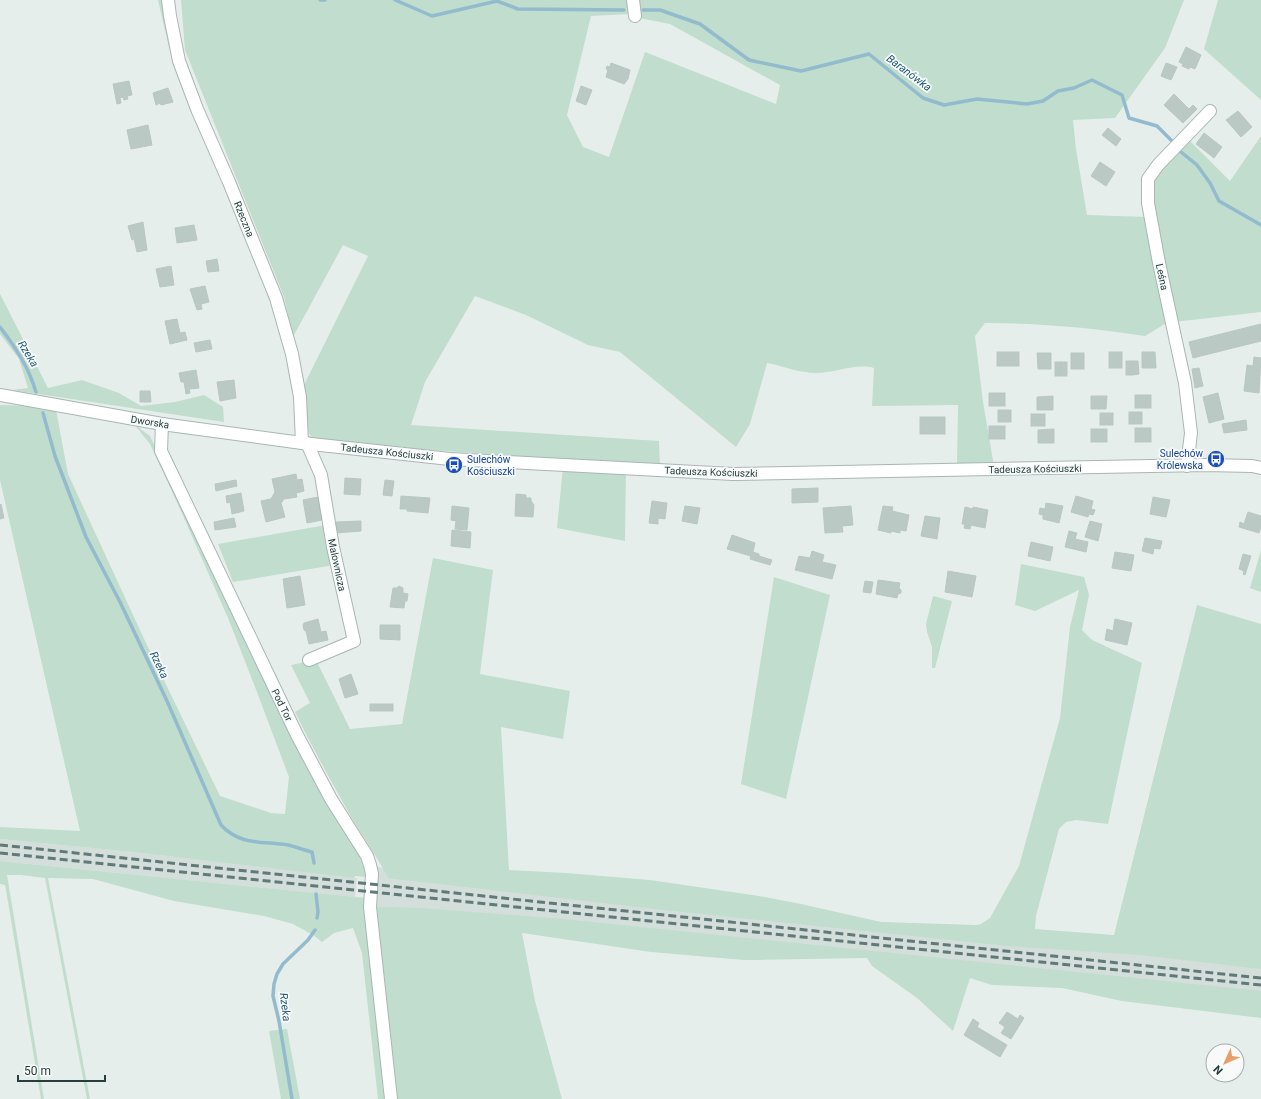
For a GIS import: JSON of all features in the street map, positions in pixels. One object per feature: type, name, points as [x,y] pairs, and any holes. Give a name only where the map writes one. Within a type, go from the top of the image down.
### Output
[{"type":"street","name":"Rzeczna","points":[[168,0],[179,61],[197,109],[229,182],[276,298],[292,354],[300,397],[304,443]]},
{"type":"street","points":[[633,0],[634,16]]},
{"type":"street","name":"Leśna","points":[[1188,466],[1191,433],[1185,383],[1159,263],[1148,203],[1148,179],[1158,165],[1210,111]]},
{"type":"street","name":"Dworska","points":[[0,395],[162,424],[304,443]]},
{"type":"street","name":"Pod Tor","points":[[162,424],[161,452],[296,735],[331,798],[367,856],[372,874],[370,907],[391,1099]]},
{"type":"street","name":"Tadeusza Kościuszki","points":[[304,443],[450,459],[733,474],[1188,466],[1252,466],[1261,468]]},
{"type":"street","name":"Malownicza","points":[[304,443],[321,475],[332,547],[354,641],[309,660]]},
{"type":"shaded area","points":[[0,839],[133,852],[357,878],[355,897],[0,861]]},
{"type":"shaded area","points":[[377,867],[881,922],[1261,949],[1261,1002],[990,969],[376,907]]},
{"type":"green space","points":[[158,0],[163,0],[176,59],[172,60]]},
{"type":"green space","points":[[181,0],[628,0],[629,14],[591,16],[567,115],[583,147],[609,157],[645,52],[776,104],[780,85],[670,24],[639,18],[636,0],[1184,0],[1165,48],[1115,118],[1073,120],[1076,149],[1087,215],[1148,217],[1168,322],[1145,336],[1065,326],[985,323],[975,336],[983,402],[994,466],[957,467],[958,405],[872,406],[874,368],[853,367],[823,373],[810,373],[767,363],[750,424],[736,447],[620,352],[588,345],[526,315],[475,296],[425,382],[411,425],[659,441],[660,467],[323,442],[312,438],[305,426],[303,387],[368,256],[343,245],[293,337],[284,297],[185,50]]},
{"type":"green space","points":[[1218,0],[1261,0],[1261,100],[1204,49]]},
{"type":"green space","points":[[1261,136],[1261,312],[1174,322],[1151,206],[1151,181],[1187,138],[1230,181]]},
{"type":"green space","points":[[0,294],[48,388],[82,380],[119,393],[141,406],[175,402],[204,395],[223,407],[224,422],[12,390],[28,388],[19,359],[0,334]]},
{"type":"green space","points":[[0,405],[37,406],[56,410],[68,474],[146,643],[220,796],[271,813],[285,814],[289,777],[255,687],[228,618],[180,509],[150,444],[134,424],[150,436],[198,542],[261,674],[322,795],[360,857],[367,877],[355,876],[354,878],[133,852],[0,839],[0,827],[80,831],[0,480]]},
{"type":"green space","points":[[563,467],[626,468],[625,541],[557,528]]},
{"type":"green space","points":[[326,525],[334,565],[233,582],[218,544]]},
{"type":"green space","points":[[1261,550],[1261,592],[1250,588]]},
{"type":"green space","points":[[433,558],[493,570],[480,674],[570,691],[563,739],[501,727],[509,870],[650,880],[759,896],[881,922],[981,924],[990,918],[1019,866],[1060,718],[1070,627],[1079,590],[1035,611],[1015,605],[1021,564],[1084,577],[1089,595],[1082,630],[1092,640],[1142,663],[1108,824],[1076,820],[1066,822],[1059,829],[1036,916],[1035,929],[1114,935],[1197,605],[1261,624],[1261,969],[1141,955],[1008,946],[664,910],[388,878],[338,794],[295,712],[310,703],[291,665],[316,660],[350,729],[402,724]]},
{"type":"green space","points":[[774,577],[830,595],[786,799],[741,784]]},
{"type":"green space","points":[[933,596],[952,601],[935,668],[932,668],[932,647],[926,624]]},
{"type":"green space","points":[[0,861],[366,898],[366,929],[371,954],[385,1099],[378,1099],[362,953],[353,928],[334,933],[322,942],[313,935],[293,924],[264,916],[174,901],[93,879],[48,878],[90,1099],[87,1099],[45,878],[7,875],[44,1099],[41,1099],[6,890],[5,885],[0,884]]},
{"type":"green space","points":[[376,907],[421,908],[563,919],[1261,991],[1261,1018],[1122,1001],[1062,988],[992,985],[970,978],[953,1031],[917,998],[872,966],[867,958],[744,960],[651,952],[522,933],[535,1001],[562,1099],[396,1099]]},
{"type":"green space","points":[[287,1029],[300,1099],[281,1099],[269,1031]]},
{"type":"building","points":[[1186,47],[1201,55],[1195,69],[1190,67],[1189,69],[1182,66],[1183,64],[1179,62]]},
{"type":"building","points":[[611,63],[630,70],[628,79],[624,84],[606,77],[608,70],[606,69],[607,66],[610,67]]},
{"type":"building","points":[[1166,63],[1177,67],[1171,80],[1161,76]]},
{"type":"building","points":[[129,81],[132,95],[127,96],[128,99],[124,100],[123,97],[120,98],[121,103],[117,104],[113,84]]},
{"type":"building","points":[[581,86],[592,90],[586,105],[576,101]]},
{"type":"building","points":[[168,88],[173,102],[161,105],[160,103],[156,105],[153,93]]},
{"type":"building","points":[[1174,94],[1189,109],[1193,105],[1197,109],[1183,123],[1164,105]]},
{"type":"building","points":[[1238,111],[1252,127],[1241,137],[1226,120]]},
{"type":"building","points":[[148,125],[152,145],[131,149],[127,130]]},
{"type":"building","points":[[1108,128],[1121,139],[1116,146],[1102,135]]},
{"type":"building","points":[[1204,133],[1222,147],[1214,158],[1196,144]]},
{"type":"building","points":[[1100,162],[1115,172],[1106,186],[1091,176]]},
{"type":"building","points":[[143,222],[147,250],[137,252],[134,239],[132,240],[128,226]]},
{"type":"building","points":[[194,225],[197,240],[177,243],[175,228]]},
{"type":"building","points":[[217,259],[219,271],[208,272],[206,261]]},
{"type":"building","points":[[171,266],[174,285],[160,287],[156,269]]},
{"type":"building","points":[[205,286],[209,302],[201,304],[202,309],[197,310],[190,289]]},
{"type":"building","points":[[177,319],[180,333],[185,332],[187,340],[170,344],[165,321]]},
{"type":"building","points":[[1261,324],[1261,341],[1193,358],[1189,342]]},
{"type":"building","points":[[210,340],[212,349],[196,352],[194,343]]},
{"type":"building","points":[[997,352],[1019,352],[1019,366],[997,366]]},
{"type":"building","points":[[1109,352],[1122,352],[1122,368],[1109,368]]},
{"type":"building","points":[[1142,352],[1155,352],[1156,368],[1142,368]]},
{"type":"building","points":[[1037,353],[1051,353],[1051,369],[1038,369]]},
{"type":"building","points":[[1071,353],[1084,353],[1084,369],[1071,369]]},
{"type":"building","points":[[1254,357],[1261,358],[1259,393],[1244,391],[1247,365],[1253,366]]},
{"type":"building","points":[[1126,361],[1132,361],[1132,375],[1126,375]]},
{"type":"building","points":[[1132,361],[1138,361],[1139,374],[1132,375]]},
{"type":"building","points":[[1055,362],[1061,362],[1061,376],[1055,376]]},
{"type":"building","points":[[1061,362],[1067,362],[1067,376],[1061,376]]},
{"type":"building","points":[[1199,368],[1203,386],[1195,388],[1192,369]]},
{"type":"building","points":[[196,370],[199,388],[189,389],[190,393],[186,394],[184,382],[181,382],[179,373]]},
{"type":"building","points":[[234,380],[236,398],[220,401],[217,382]]},
{"type":"building","points":[[140,391],[150,391],[151,402],[140,402]]},
{"type":"building","points":[[989,393],[1005,393],[1005,406],[989,406]]},
{"type":"building","points":[[1218,393],[1224,419],[1209,423],[1203,397]]},
{"type":"building","points":[[1135,395],[1151,395],[1151,408],[1135,408]]},
{"type":"building","points":[[1053,396],[1053,410],[1037,410],[1037,397]]},
{"type":"building","points":[[1091,396],[1107,396],[1106,409],[1091,409]]},
{"type":"building","points":[[998,410],[1011,410],[1011,416],[998,416]]},
{"type":"building","points":[[1129,412],[1142,412],[1142,418],[1129,418]]},
{"type":"building","points":[[1100,413],[1113,413],[1113,419],[1100,419]]},
{"type":"building","points":[[1031,414],[1045,414],[1045,420],[1031,420]]},
{"type":"building","points":[[998,416],[1011,416],[1011,422],[998,422]]},
{"type":"building","points":[[920,417],[945,417],[945,434],[920,434]]},
{"type":"building","points":[[1129,418],[1142,418],[1142,424],[1129,424]]},
{"type":"building","points":[[1100,419],[1113,419],[1113,425],[1100,425]]},
{"type":"building","points":[[1031,420],[1045,420],[1045,426],[1031,426]]},
{"type":"building","points":[[1246,420],[1247,430],[1224,433],[1222,424]]},
{"type":"building","points":[[989,426],[1005,426],[1005,439],[989,439]]},
{"type":"building","points":[[1135,428],[1151,428],[1151,442],[1135,442]]},
{"type":"building","points":[[1054,429],[1054,443],[1038,443],[1038,430]]},
{"type":"building","points":[[1091,429],[1107,429],[1107,442],[1091,442]]},
{"type":"building","points":[[296,474],[297,480],[302,479],[304,491],[296,493],[297,497],[284,499],[281,503],[285,517],[266,522],[261,501],[271,499],[275,492],[272,479]]},
{"type":"building","points":[[345,478],[361,479],[360,495],[344,494]]},
{"type":"building","points":[[236,480],[237,486],[216,491],[215,484]]},
{"type":"building","points":[[385,480],[394,481],[392,496],[383,495]]},
{"type":"building","points":[[818,488],[818,502],[792,503],[792,489]]},
{"type":"building","points":[[241,493],[244,511],[232,514],[230,502],[227,503],[226,496]]},
{"type":"building","points":[[516,494],[526,495],[526,498],[531,498],[534,505],[533,517],[515,516]]},
{"type":"building","points":[[401,496],[430,498],[428,513],[400,509]]},
{"type":"building","points":[[1076,496],[1093,501],[1091,509],[1095,510],[1093,515],[1089,514],[1088,517],[1071,512]]},
{"type":"building","points":[[318,497],[322,520],[307,523],[303,500]]},
{"type":"building","points":[[1153,497],[1170,500],[1166,517],[1150,514]]},
{"type":"building","points":[[652,501],[667,503],[665,519],[658,518],[658,524],[649,523]]},
{"type":"building","points":[[1046,503],[1063,506],[1059,523],[1043,519],[1043,515],[1039,514],[1040,508],[1045,509]]},
{"type":"building","points":[[1,504],[4,518],[0,519],[0,505]]},
{"type":"building","points":[[452,506],[469,508],[467,530],[455,529],[456,521],[451,520]]},
{"type":"building","points":[[685,506],[700,508],[697,524],[682,521]]},
{"type":"building","points":[[851,506],[853,525],[842,526],[843,532],[825,533],[823,508]]},
{"type":"building","points":[[883,506],[893,507],[892,511],[909,515],[906,531],[900,530],[900,533],[891,531],[891,533],[878,530]]},
{"type":"building","points":[[965,507],[988,510],[985,528],[971,525],[970,529],[964,528],[965,524],[962,524]]},
{"type":"building","points":[[1248,512],[1261,516],[1261,527],[1259,533],[1239,527],[1240,522],[1244,524]]},
{"type":"building","points":[[925,516],[940,518],[937,539],[921,536]]},
{"type":"building","points":[[234,518],[236,527],[215,530],[214,522]]},
{"type":"building","points":[[361,521],[361,531],[336,533],[336,522]]},
{"type":"building","points":[[1090,521],[1102,524],[1098,541],[1085,537]]},
{"type":"building","points":[[452,530],[471,532],[470,548],[451,546]]},
{"type":"building","points":[[1069,531],[1077,533],[1075,539],[1088,542],[1086,552],[1065,547]]},
{"type":"building","points":[[732,535],[755,543],[753,552],[759,554],[759,556],[772,560],[770,565],[750,559],[751,556],[727,549]]},
{"type":"building","points":[[1145,538],[1162,541],[1160,549],[1154,548],[1153,554],[1142,551]]},
{"type":"building","points":[[1031,542],[1053,547],[1050,561],[1028,556]]},
{"type":"building","points":[[812,551],[824,555],[822,562],[836,565],[832,579],[795,570],[799,556],[810,558]]},
{"type":"building","points":[[1115,552],[1134,555],[1131,571],[1112,568]]},
{"type":"building","points":[[1243,554],[1251,556],[1245,575],[1243,574],[1244,571],[1239,569]]},
{"type":"building","points":[[948,571],[976,576],[972,597],[945,592]]},
{"type":"building","points":[[300,576],[305,605],[287,608],[283,579]]},
{"type":"building","points":[[878,580],[900,583],[899,588],[901,593],[898,594],[897,598],[876,594]]},
{"type":"building","points":[[865,581],[873,582],[871,593],[863,592]]},
{"type":"building","points":[[399,586],[403,588],[403,593],[408,594],[404,608],[390,607],[393,588],[397,588]]},
{"type":"building","points":[[318,619],[321,632],[326,631],[328,640],[309,644],[303,625],[304,623]]},
{"type":"building","points":[[1115,619],[1132,623],[1127,645],[1105,640],[1107,629],[1113,631]]},
{"type":"building","points":[[380,625],[400,625],[400,640],[380,639]]},
{"type":"building","points":[[351,674],[358,694],[345,698],[339,679]]},
{"type":"building","points":[[370,704],[393,704],[393,711],[370,711]]},
{"type":"building","points":[[1007,1012],[1018,1019],[1020,1015],[1024,1018],[1011,1039],[1001,1033],[1005,1027],[999,1023]]},
{"type":"building","points":[[973,1019],[979,1023],[977,1027],[1007,1045],[1000,1057],[964,1035]]},
{"type":"waterway","name":"Baranówka","points":[[320,0],[325,0]]},
{"type":"waterway","name":"Baranówka","points":[[395,0],[432,16],[497,1],[518,9],[624,10]]},
{"type":"waterway","name":"Baranówka","points":[[643,10],[660,10],[700,24],[749,60],[801,71],[869,54],[923,98],[944,105],[977,99],[1027,104],[1043,101],[1058,91],[1074,88],[1092,80],[1122,95],[1129,118],[1157,126],[1173,142]]},
{"type":"waterway","name":"Baranówka","points":[[1181,152],[1197,165],[1210,183],[1219,201],[1261,225]]},
{"type":"waterway","name":"Rzeka","points":[[0,327],[21,358],[36,392]]},
{"type":"waterway","name":"Rzeka","points":[[43,413],[55,456],[86,537],[120,602],[167,701],[221,825],[228,832],[244,840],[288,845],[312,852],[314,863]]},
{"type":"waterway","name":"Rzeka","points":[[316,894],[318,912],[317,918]]},
{"type":"waterway","name":"Rzeka","points":[[292,1099],[279,1021],[273,996],[274,984],[277,974],[283,964],[308,940],[315,930]]},
{"type":"railway","points":[[0,845],[1261,978]]},
{"type":"railway","points":[[0,853],[1261,985]]},
{"type":"place","name":"Sulechów Królewska","points":[[1216,459]]},
{"type":"place","name":"Sulechów Kościuszki","points":[[454,465]]}]
